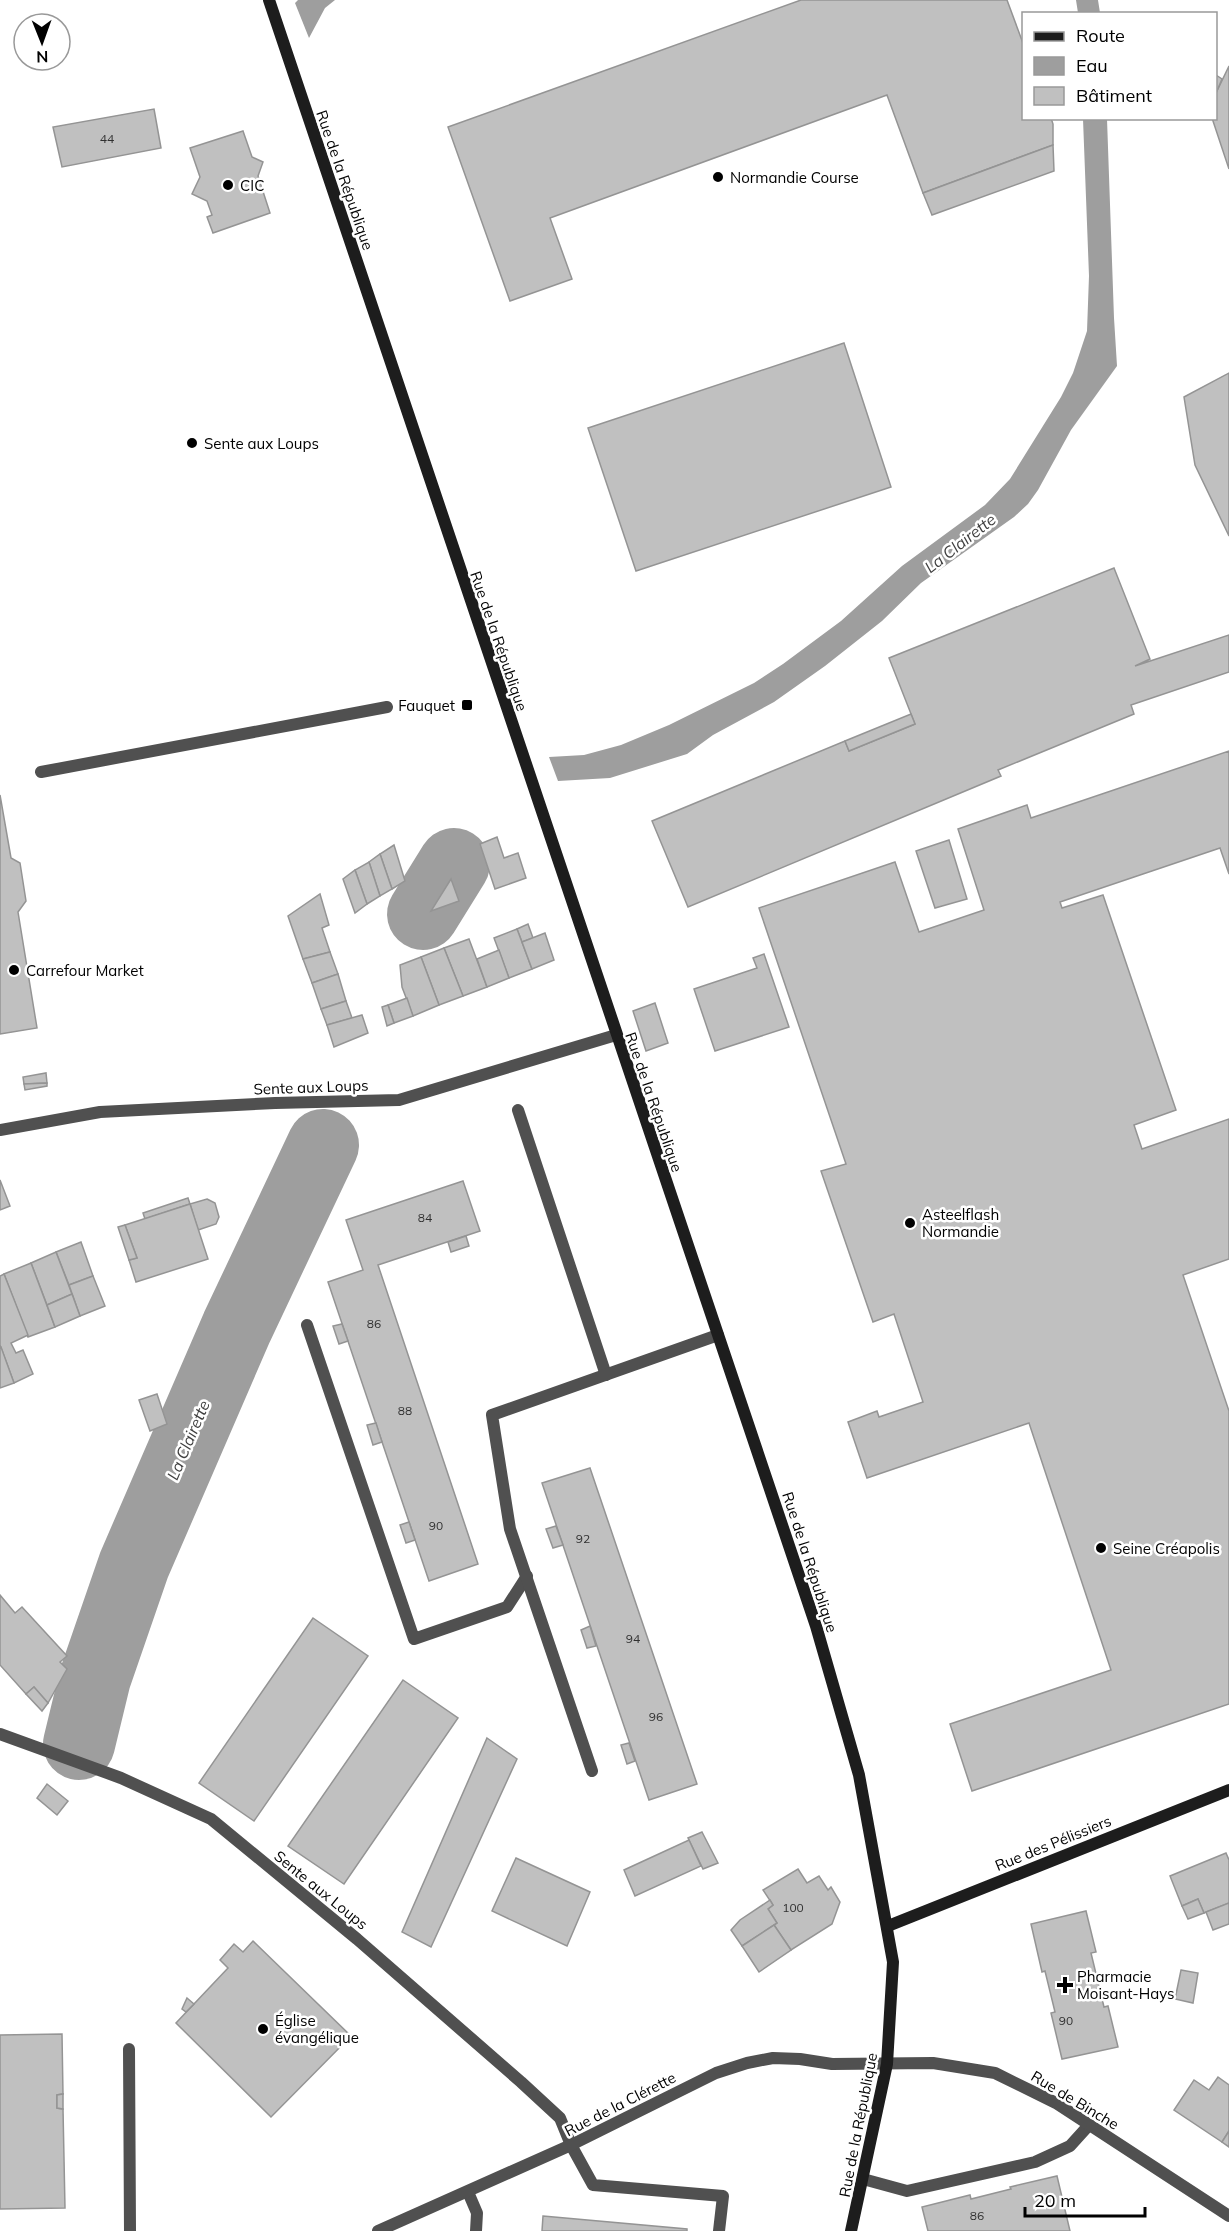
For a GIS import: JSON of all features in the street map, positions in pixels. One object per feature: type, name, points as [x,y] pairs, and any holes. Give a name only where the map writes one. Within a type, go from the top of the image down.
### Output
[{"type":"street","name":"Rue de la République","points":[[269,0],[816,1626],[859,1775],[893,1962],[887,2064],[851,2231]]},
{"type":"street","points":[[41,772],[387,707]]},
{"type":"street","name":"Sente aux Loups","points":[[0,1130],[99,1112],[275,1103],[399,1100],[616,1035]]},
{"type":"street","points":[[518,1110],[606,1375]]},
{"type":"street","points":[[307,1325],[414,1639],[507,1607],[526,1576]]},
{"type":"street","points":[[592,1771],[510,1529],[492,1414],[718,1335]]},
{"type":"street","name":"Sente aux Loups","points":[[0,1734],[121,1778],[211,1820],[357,1939],[560,2118],[571,2145],[593,2185],[723,2196],[719,2231]]},
{"type":"street","name":"Rue des Pélissiers","points":[[888,1926],[1229,1790]]},
{"type":"street","points":[[129,2049],[130,2231]]},
{"type":"street","name":"Rue de la Clérette","points":[[378,2231],[571,2145],[706,2077],[747,2063],[773,2058],[832,2064],[887,2064]]},
{"type":"street","name":"Rue de Binche","points":[[887,2064],[933,2063],[995,2073],[1035,2091],[1229,2216]]},
{"type":"street","points":[[863,2179],[907,2191],[1035,2162],[1070,2146],[1089,2125]]},
{"type":"street","points":[[468,2192],[477,2214],[476,2231]]},
{"type":"water","points":[[298,0],[335,0],[325,8],[309,38],[295,3]]},
{"type":"water","points":[[1076,0],[1098,0],[1100,12],[1078,12]]},
{"type":"water","points":[[1083,120],[1107,120],[1117,366],[1071,430],[1028,504],[1014,517],[921,583],[882,621],[825,666],[774,702],[713,735],[687,754],[610,778],[558,781],[549,757],[584,755],[621,745],[669,725],[754,683],[841,621],[902,566],[985,505],[1010,479],[1061,397],[1073,373],[1087,331],[1089,276]]},
{"type":"building","points":[[801,0],[1007,0],[1022,41],[1022,120],[1052,120],[1053,145],[923,193],[887,95],[550,218],[572,279],[510,301],[448,127]]},
{"type":"building","points":[[1229,66],[1229,169],[1213,120],[1217,120],[1217,91]]},
{"type":"building","points":[[1217,76],[1222,79],[1217,91]]},
{"type":"building","points":[[154,109],[161,148],[62,167],[53,127]]},
{"type":"building","name":"CIC","points":[[243,131],[252,157],[263,162],[258,176],[270,213],[213,233],[207,217],[212,215],[207,201],[192,194],[200,177],[190,148]]},
{"type":"building","points":[[1053,145],[1054,171],[932,215],[923,193]]},
{"type":"building","points":[[844,343],[891,487],[636,571],[588,428]]},
{"type":"building","points":[[1229,373],[1229,536],[1195,465],[1184,397]]},
{"type":"building","points":[[1114,568],[1150,659],[1135,666],[1229,635],[1229,672],[1131,705],[1134,714],[998,770],[1001,776],[688,907],[652,821],[845,741],[849,751],[915,724],[889,658]]},
{"type":"building","points":[[911,714],[915,724],[849,751],[845,741]]},
{"type":"building","points":[[1229,751],[1229,874],[1220,848],[1060,902],[1062,908],[1103,895],[1176,1110],[1134,1125],[1142,1149],[1229,1119],[1229,1259],[1183,1275],[1229,1411],[1229,1704],[972,1791],[950,1724],[1111,1670],[1029,1423],[867,1478],[848,1422],[877,1411],[879,1417],[923,1402],[894,1314],[873,1322],[821,1171],[846,1164],[759,908],[895,862],[919,932],[984,910],[958,829],[1027,805],[1031,818]]},
{"type":"building","name":"Carrefour Market","points":[[0,795],[11,858],[20,863],[26,901],[18,912],[37,1028],[0,1034]]},
{"type":"building","points":[[497,837],[504,858],[518,853],[526,878],[495,889],[480,844]]},
{"type":"building","points":[[949,840],[967,899],[935,908],[916,851]]},
{"type":"building","points":[[394,845],[405,881],[392,889],[380,854]]},
{"type":"building","points":[[380,854],[392,889],[380,896],[369,862]]},
{"type":"building","points":[[369,862],[380,896],[367,904],[355,870]]},
{"type":"building","points":[[355,870],[367,904],[355,913],[343,879]]},
{"type":"building","points":[[451,879],[459,901],[431,911]]},
{"type":"building","points":[[320,894],[329,925],[322,928],[330,952],[303,959],[288,916]]},
{"type":"building","points":[[528,924],[533,938],[522,942],[517,929]]},
{"type":"building","points":[[517,929],[532,969],[509,978],[494,938]]},
{"type":"building","points":[[545,933],[554,960],[532,969],[522,942]]},
{"type":"building","points":[[469,939],[487,987],[463,996],[444,948]]},
{"type":"building","points":[[444,948],[463,996],[439,1005],[421,957]]},
{"type":"building","points":[[499,950],[509,978],[487,987],[477,959]]},
{"type":"building","points":[[330,952],[338,974],[312,983],[303,959]]},
{"type":"building","points":[[764,954],[789,1027],[715,1051],[694,989],[757,968],[753,958]]},
{"type":"building","points":[[421,957],[439,1005],[413,1016],[402,987],[400,965]]},
{"type":"building","points":[[338,974],[346,1001],[321,1009],[312,983]]},
{"type":"building","points":[[407,998],[413,1016],[394,1023],[388,1005]]},
{"type":"building","points":[[346,1001],[352,1018],[327,1025],[321,1009]]},
{"type":"building","points":[[655,1003],[668,1043],[646,1051],[633,1011]]},
{"type":"building","points":[[388,1005],[394,1023],[387,1026],[382,1007]]},
{"type":"building","points":[[362,1015],[368,1033],[334,1047],[327,1025]]},
{"type":"building","points":[[46,1073],[47,1083],[24,1084],[23,1077]]},
{"type":"building","points":[[47,1083],[47,1086],[25,1090],[24,1084]]},
{"type":"building","points":[[0,1180],[10,1206],[0,1210]]},
{"type":"building","points":[[463,1181],[480,1231],[378,1265],[478,1564],[429,1581],[328,1282],[363,1270],[346,1220]]},
{"type":"building","points":[[188,1198],[190,1204],[145,1219],[143,1213]]},
{"type":"building","points":[[207,1199],[215,1203],[219,1217],[216,1224],[198,1230],[190,1204]]},
{"type":"building","points":[[190,1204],[208,1259],[136,1282],[129,1260],[137,1258],[125,1225]]},
{"type":"building","points":[[125,1225],[137,1258],[129,1260],[118,1227]]},
{"type":"building","points":[[466,1236],[469,1246],[451,1252],[448,1242]]},
{"type":"building","points":[[81,1242],[93,1276],[69,1285],[56,1252]]},
{"type":"building","points":[[56,1252],[72,1294],[47,1305],[31,1263]]},
{"type":"building","points":[[31,1263],[55,1327],[28,1337],[4,1274]]},
{"type":"building","points":[[4,1274],[28,1335],[11,1343],[16,1353],[23,1350],[33,1374],[14,1383],[0,1345],[0,1276]]},
{"type":"building","points":[[93,1276],[105,1306],[80,1316],[69,1285]]},
{"type":"building","points":[[72,1294],[80,1316],[55,1327],[47,1305]]},
{"type":"building","points":[[342,1324],[348,1341],[339,1344],[333,1326]]},
{"type":"building","points":[[0,1347],[14,1383],[0,1388]]},
{"type":"building","points":[[157,1394],[167,1424],[150,1431],[139,1400]]},
{"type":"building","points":[[376,1423],[382,1442],[373,1445],[367,1425]]},
{"type":"building","points":[[590,1468],[697,1784],[649,1800],[542,1483]]},
{"type":"building","points":[[409,1522],[415,1540],[406,1543],[400,1525]]},
{"type":"building","points":[[556,1526],[563,1545],[553,1548],[546,1529]]},
{"type":"building","points":[[0,1595],[15,1613],[22,1607],[67,1656],[60,1662],[67,1669],[48,1703],[34,1687],[26,1694],[0,1665]]},
{"type":"building","points":[[313,1618],[368,1656],[254,1821],[199,1783]]},
{"type":"building","points":[[590,1626],[596,1646],[587,1648],[581,1630]]},
{"type":"building","points":[[403,1680],[458,1718],[344,1884],[288,1846]]},
{"type":"building","points":[[34,1687],[48,1703],[42,1711],[26,1694]]},
{"type":"building","points":[[487,1738],[517,1759],[431,1947],[402,1932]]},
{"type":"building","points":[[629,1743],[635,1761],[627,1764],[621,1745]]},
{"type":"building","points":[[47,1784],[68,1801],[57,1815],[37,1798]]},
{"type":"building","points":[[702,1832],[718,1863],[703,1869],[688,1838]]},
{"type":"building","points":[[689,1840],[701,1866],[635,1896],[624,1870]]},
{"type":"building","points":[[1226,1853],[1229,1860],[1229,1903],[1204,1913],[1198,1899],[1182,1906],[1170,1876]]},
{"type":"building","points":[[516,1858],[590,1892],[567,1946],[492,1911]]},
{"type":"building","points":[[798,1869],[807,1883],[819,1876],[828,1890],[831,1887],[840,1902],[832,1924],[791,1950],[774,1925],[777,1923],[768,1909],[773,1905],[763,1890]]},
{"type":"building","points":[[1198,1899],[1204,1913],[1188,1919],[1182,1906]]},
{"type":"building","points":[[770,1900],[773,1905],[768,1909],[777,1923],[742,1946],[731,1930],[740,1920]]},
{"type":"building","points":[[1229,1903],[1229,1924],[1213,1930],[1206,1912]]},
{"type":"building","points":[[1086,1911],[1096,1952],[1091,1953],[1104,2007],[1108,2006],[1118,2047],[1062,2059],[1051,2013],[1055,2012],[1045,1971],[1042,1972],[1031,1924]]},
{"type":"building","points":[[774,1925],[791,1950],[759,1972],[742,1946]]},
{"type":"building","name":"Église évangélique","points":[[253,1941],[351,2036],[271,2117],[176,2023],[228,1968],[220,1960],[234,1944],[243,1952]]},
{"type":"building","points":[[1181,1970],[1198,1973],[1193,2003],[1175,1999]]},
{"type":"building","points":[[187,1998],[194,2004],[186,2012],[182,2009]]},
{"type":"building","points":[[62,2034],[63,2094],[57,2095],[57,2108],[63,2109],[65,2208],[0,2209],[0,2035]]},
{"type":"building","points":[[1218,2077],[1229,2085],[1229,2131],[1222,2142],[1174,2110],[1194,2080],[1209,2090]]},
{"type":"building","points":[[63,2094],[63,2109],[57,2108],[57,2095]]},
{"type":"building","points":[[1229,2131],[1229,2147],[1222,2142]]},
{"type":"building","points":[[1057,2176],[1070,2231],[928,2231],[922,2207],[970,2195],[971,2199]]},
{"type":"building","points":[[543,2216],[687,2229],[687,2231],[542,2231]]},
{"type":"waterway","name":"La Clairette","points":[[423,914],[454,864]]},
{"type":"waterway","name":"La Clairette","points":[[79,1744],[95,1678],[134,1565],[237,1327],[323,1145]]},
{"type":"place","name":"Normandie Course","points":[[718,177]]},
{"type":"place","name":"CIC","points":[[228,185]]},
{"type":"place","name":"Sente aux Loups","points":[[192,443]]},
{"type":"place","name":"Fauquet","points":[[467,705]]},
{"type":"place","name":"Carrefour Market","points":[[14,970]]},
{"type":"place","name":"Asteelflash Normandie","points":[[910,1223]]},
{"type":"place","name":"Seine Créapolis","points":[[1101,1548]]},
{"type":"place","name":"Pharmacie Moisant-Hays","points":[[1065,1985]]},
{"type":"place","name":"Église évangélique","points":[[263,2029]]}]
